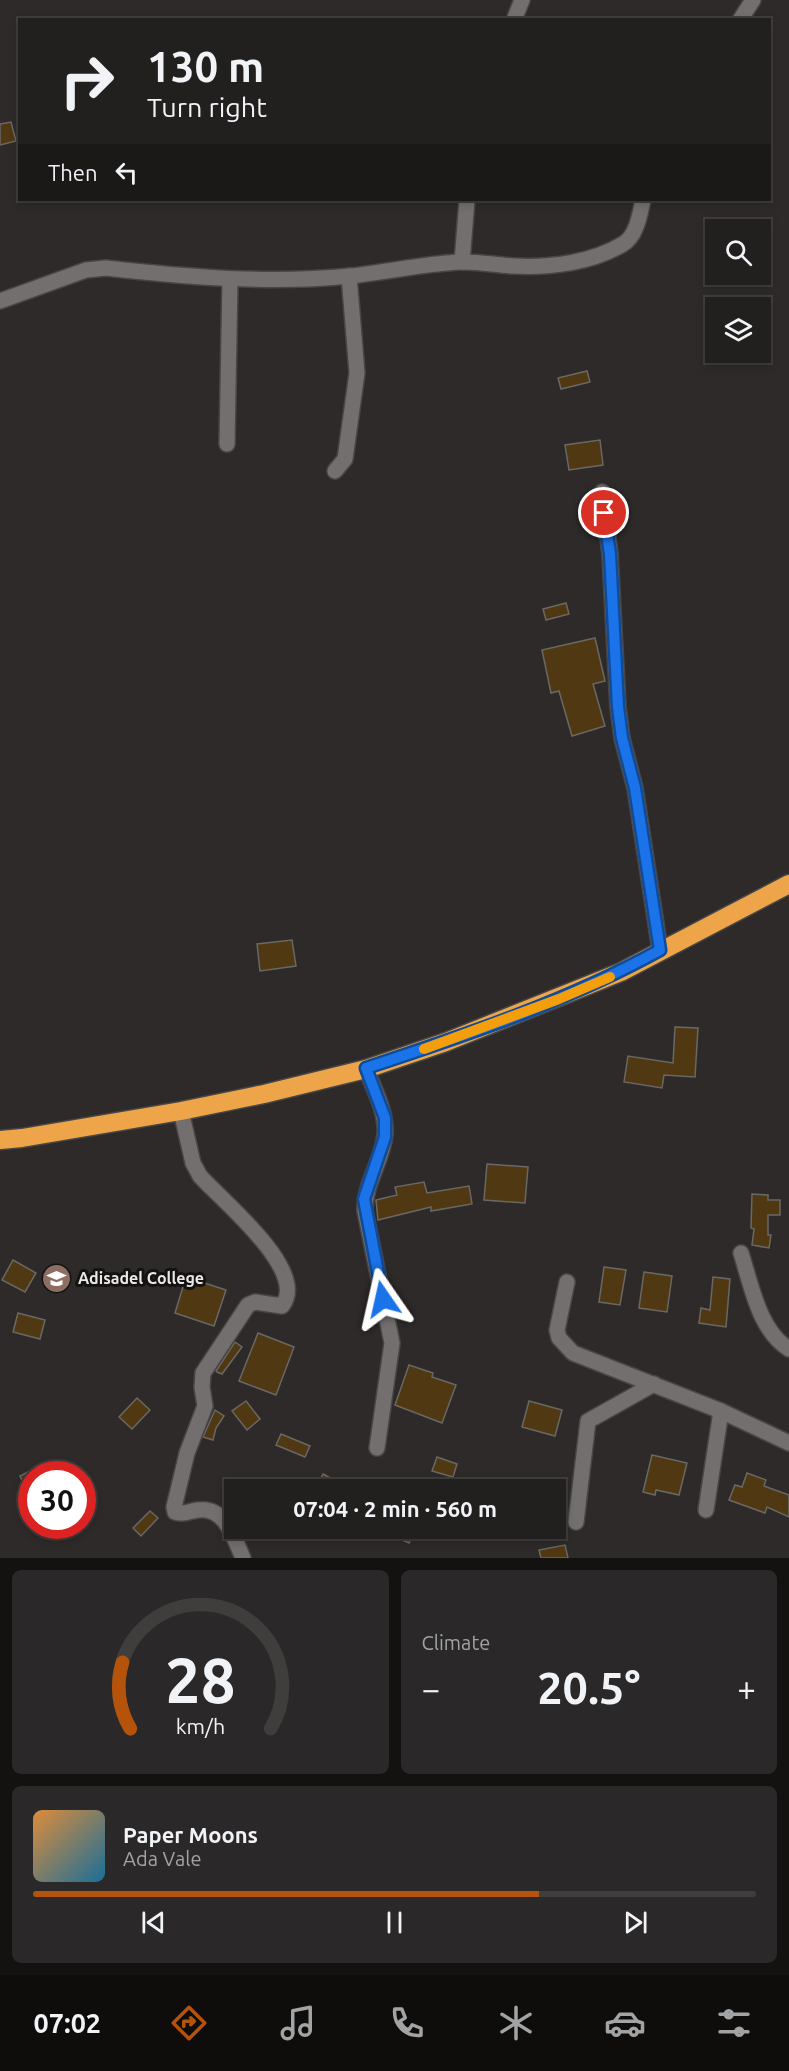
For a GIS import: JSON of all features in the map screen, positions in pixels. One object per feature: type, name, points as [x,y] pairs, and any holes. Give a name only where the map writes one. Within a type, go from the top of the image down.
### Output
[{"type":"highway","points":[[0,1140],[181,1111],[264,1094],[366,1068],[559,999],[621,972],[789,884]]},
{"type":"street","points":[[515,18],[522,0]]},
{"type":"street","points":[[741,18],[753,0]]},
{"type":"street","points":[[462,262],[467,201]]},
{"type":"street","points":[[0,301],[86,270],[106,268],[230,280],[349,276],[462,262],[517,266],[555,265],[601,253],[630,239],[643,201]]},
{"type":"street","points":[[334,471],[345,459],[357,373],[349,276]]},
{"type":"street","points":[[227,444],[230,280]]},
{"type":"street","points":[[602,492],[610,554],[618,707],[622,738],[635,788],[660,950]]},
{"type":"street","points":[[366,1068],[385,1118],[385,1137],[367,1190],[365,1211],[392,1343],[377,1448]]},
{"type":"street","points":[[181,1111],[192,1163],[200,1176],[276,1257],[288,1290],[286,1301],[282,1306],[255,1302],[248,1305],[203,1373],[202,1387],[206,1406],[187,1453],[174,1507],[175,1512],[180,1514],[203,1509],[216,1513],[226,1523],[243,1558]]},
{"type":"street","points":[[741,1253],[755,1296],[772,1335],[789,1349]]},
{"type":"street","points":[[567,1282],[556,1330],[567,1347],[593,1361],[721,1411],[789,1443]]},
{"type":"street","points":[[576,1522],[588,1421],[654,1384]]},
{"type":"street","points":[[706,1510],[721,1411]]},
{"type":"building","points":[[11,122],[16,141],[0,145],[0,124]]},
{"type":"building","points":[[587,371],[590,382],[561,389],[558,378]]},
{"type":"building","points":[[600,440],[603,465],[569,470],[565,445]]},
{"type":"building","points":[[566,603],[569,614],[546,620],[543,609]]},
{"type":"building","points":[[595,638],[605,681],[593,684],[605,726],[572,736],[559,691],[551,693],[542,650]]},
{"type":"building","points":[[292,940],[296,966],[260,971],[257,944]]},
{"type":"building","points":[[675,1027],[698,1028],[695,1077],[664,1075],[662,1088],[624,1082],[628,1056],[673,1063]]},
{"type":"building","points":[[487,1164],[528,1167],[525,1203],[484,1200]]},
{"type":"building","points":[[424,1182],[427,1193],[469,1186],[472,1204],[431,1211],[431,1207],[378,1220],[376,1200],[397,1195],[395,1187]]},
{"type":"building","points":[[752,1194],[768,1195],[768,1200],[780,1200],[780,1215],[768,1215],[768,1235],[771,1235],[769,1248],[752,1245],[754,1229],[751,1228]]},
{"type":"building","points":[[13,1260],[36,1273],[25,1292],[2,1280]]},
{"type":"building","points":[[604,1267],[626,1270],[620,1305],[599,1302]]},
{"type":"building","points":[[644,1272],[672,1276],[667,1312],[639,1308]]},
{"type":"building","points":[[186,1277],[226,1290],[214,1326],[175,1313]]},
{"type":"building","points":[[713,1277],[730,1279],[726,1327],[699,1323],[701,1308],[710,1310]]},
{"type":"building","points":[[18,1313],[45,1320],[40,1339],[13,1332]]},
{"type":"building","points":[[258,1333],[294,1347],[276,1395],[239,1381]]},
{"type":"building","points":[[235,1342],[242,1347],[222,1374],[217,1372],[216,1371]]},
{"type":"building","points":[[409,1365],[433,1373],[432,1377],[456,1385],[442,1423],[395,1405]]},
{"type":"building","points":[[137,1398],[150,1410],[132,1429],[119,1417]]},
{"type":"building","points":[[246,1401],[260,1419],[247,1430],[232,1411]]},
{"type":"building","points":[[529,1401],[562,1410],[555,1436],[522,1427]]},
{"type":"building","points":[[215,1410],[224,1416],[216,1428],[213,1440],[203,1437]]},
{"type":"building","points":[[281,1434],[310,1446],[305,1457],[276,1445]]},
{"type":"building","points":[[652,1455],[687,1463],[679,1495],[656,1490],[655,1495],[643,1492]]},
{"type":"building","points":[[437,1457],[457,1464],[453,1477],[432,1471]]},
{"type":"building","points":[[747,1473],[766,1480],[764,1486],[789,1495],[789,1517],[767,1507],[765,1513],[729,1500],[735,1485],[742,1487]]},
{"type":"building","points":[[323,1474],[332,1479],[320,1479]]},
{"type":"building","points":[[150,1511],[158,1518],[141,1536],[133,1528]]},
{"type":"building","points":[[565,1545],[568,1558],[541,1558],[539,1550]]},
{"type":"slow traffic","points":[[424,1049],[559,999],[610,977]]},
{"type":"place","name":"Adisadel College","points":[[57,1278]]},
{"type":"route","points":[[383,1299],[364,1199],[385,1137],[385,1118],[366,1068],[446,1042],[559,999],[621,972],[660,950],[635,788],[622,738],[618,707],[610,554],[604,513]]}]
